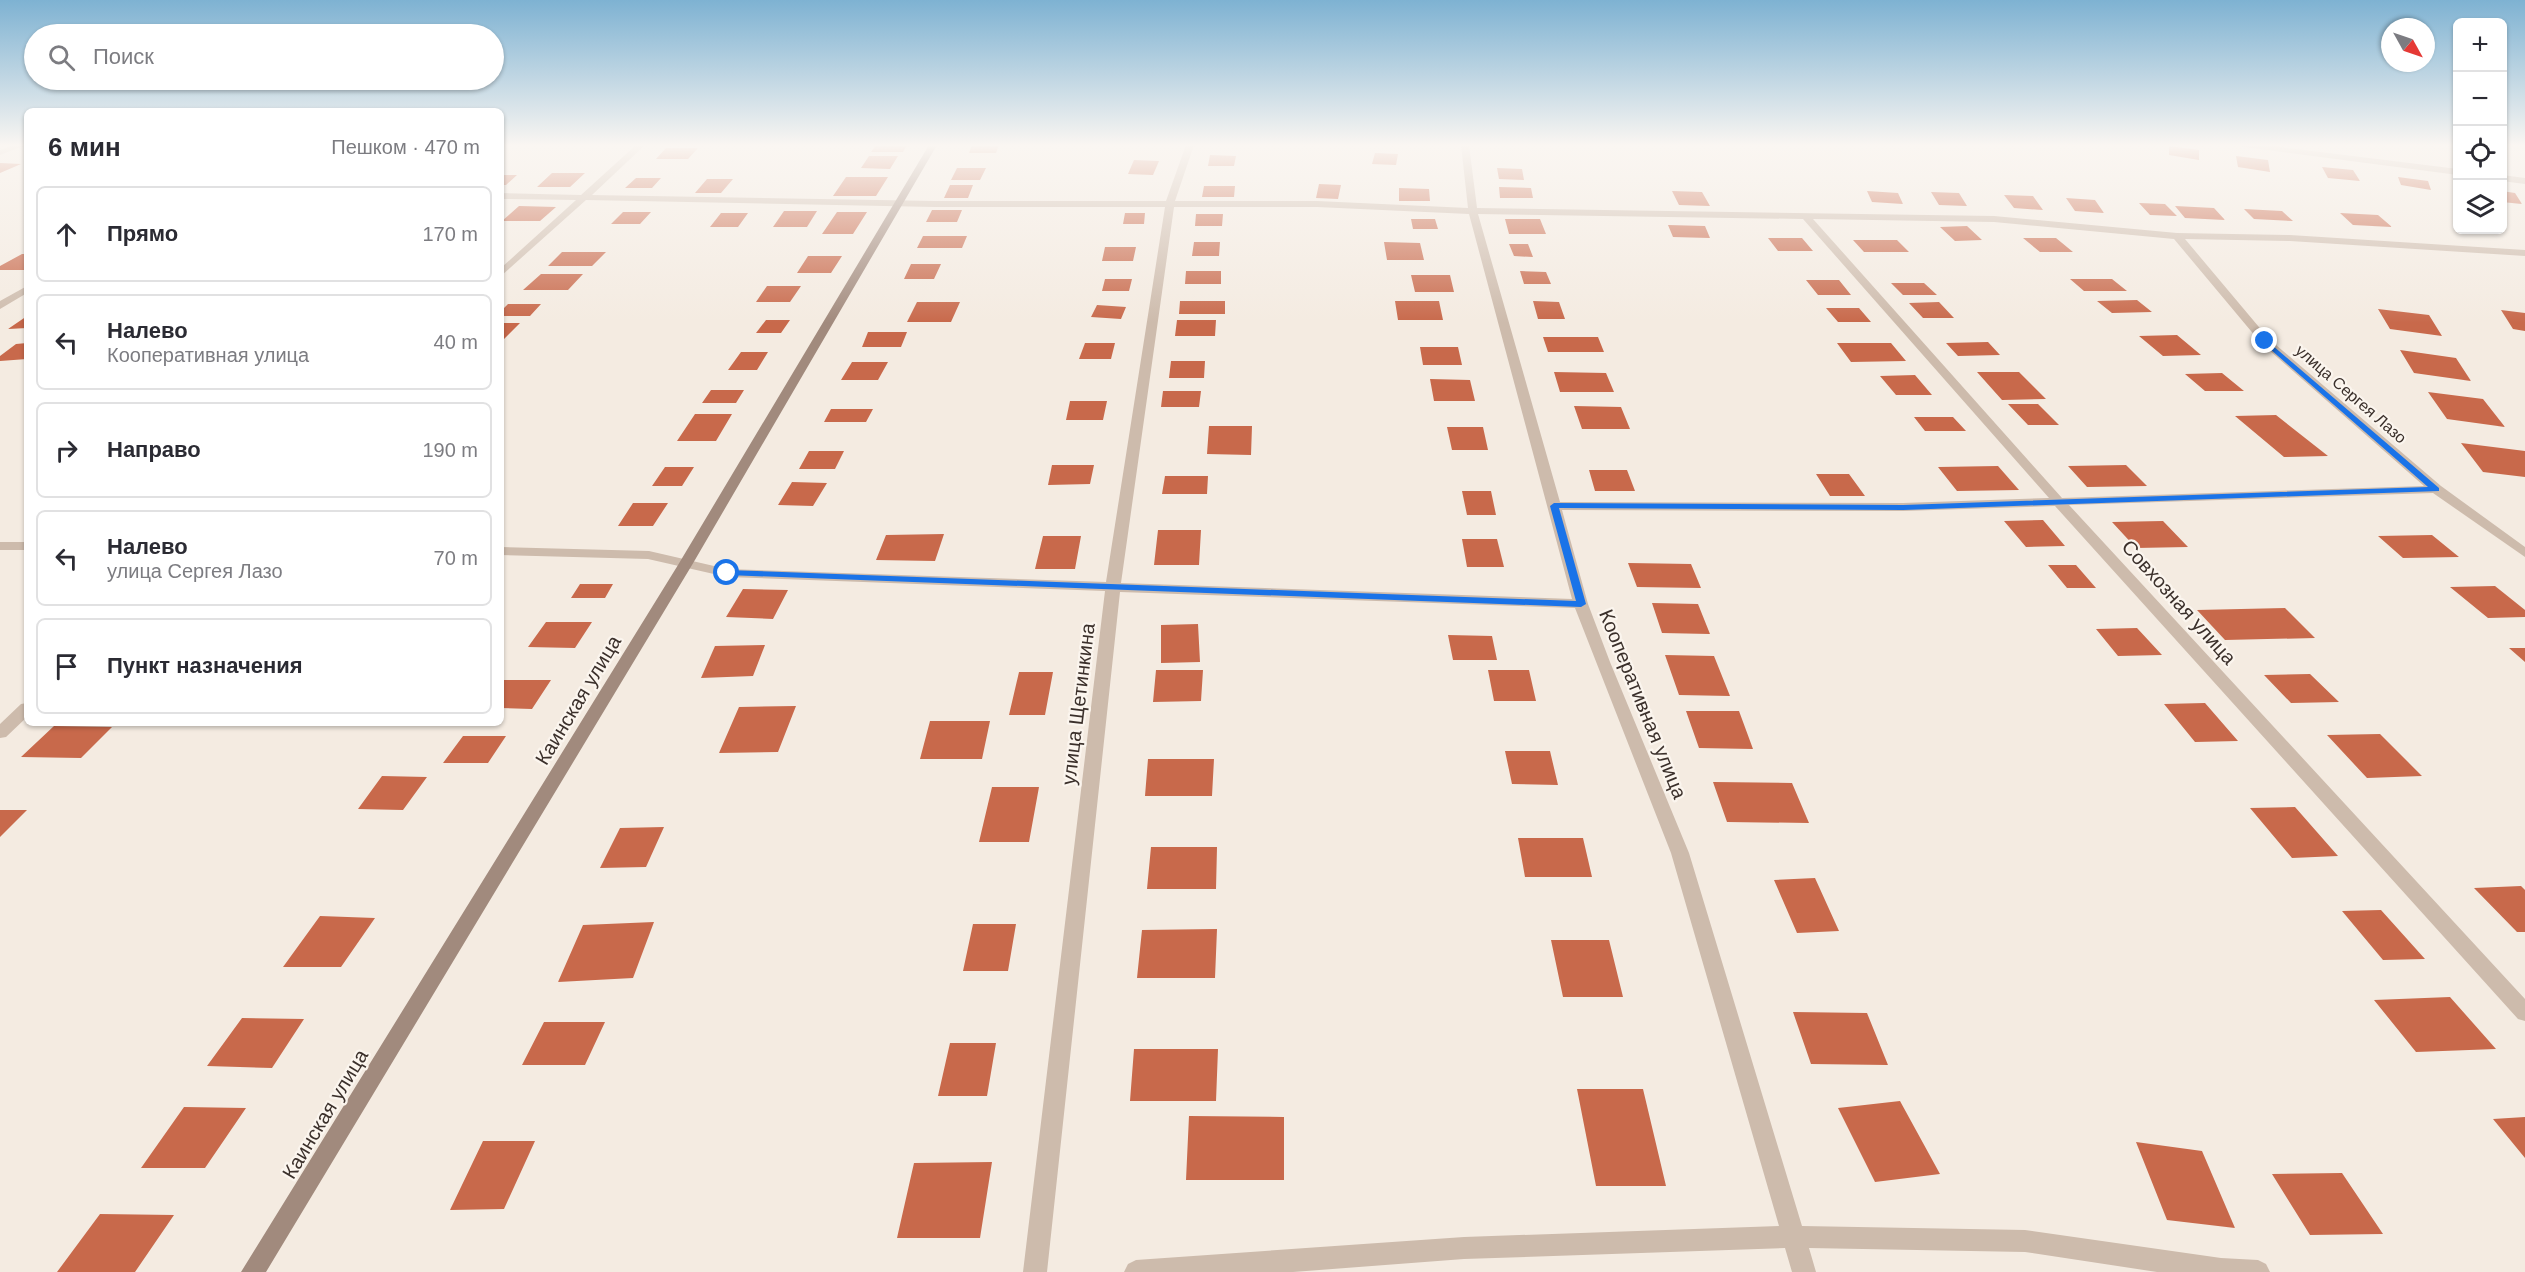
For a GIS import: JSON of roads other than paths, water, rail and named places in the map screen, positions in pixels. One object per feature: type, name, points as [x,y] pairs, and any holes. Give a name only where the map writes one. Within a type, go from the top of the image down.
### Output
[{"type":"main road","name":"Каинская улица","points":[[253,1272],[685,565],[898,204]]},
{"type":"street","points":[[504,270],[576,204]]},
{"type":"street","name":"улица Щетинкина","points":[[1035,1272],[1113,586],[1170,204]]},
{"type":"street","points":[[1325,204],[1473,211],[1994,219],[2177,236],[2290,238],[2525,253]]},
{"type":"street","name":"Кооперативная улица","points":[[1472,204],[1581,604],[1602,662],[1680,853],[1804,1272]]},
{"type":"street","name":"Совхозная улица","points":[[1805,216],[2061,504],[2525,1013]]},
{"type":"street","name":"улица Сергея Лазо","points":[[2177,236],[2265,341],[2436,489],[2525,553]]},
{"type":"street","points":[[0,306],[24,291]]},
{"type":"street","points":[[1554,506],[1903,507],[2061,504],[2246,494],[2436,489]]},
{"type":"street","points":[[0,546],[24,546]]},
{"type":"street","points":[[504,551],[649,555],[727,573],[1581,604]]},
{"type":"street","points":[[0,733],[24,711]]},
{"type":"street","points":[[1136,1272],[1464,1248],[1793,1237],[2025,1241],[2221,1270],[2258,1272]]}]
